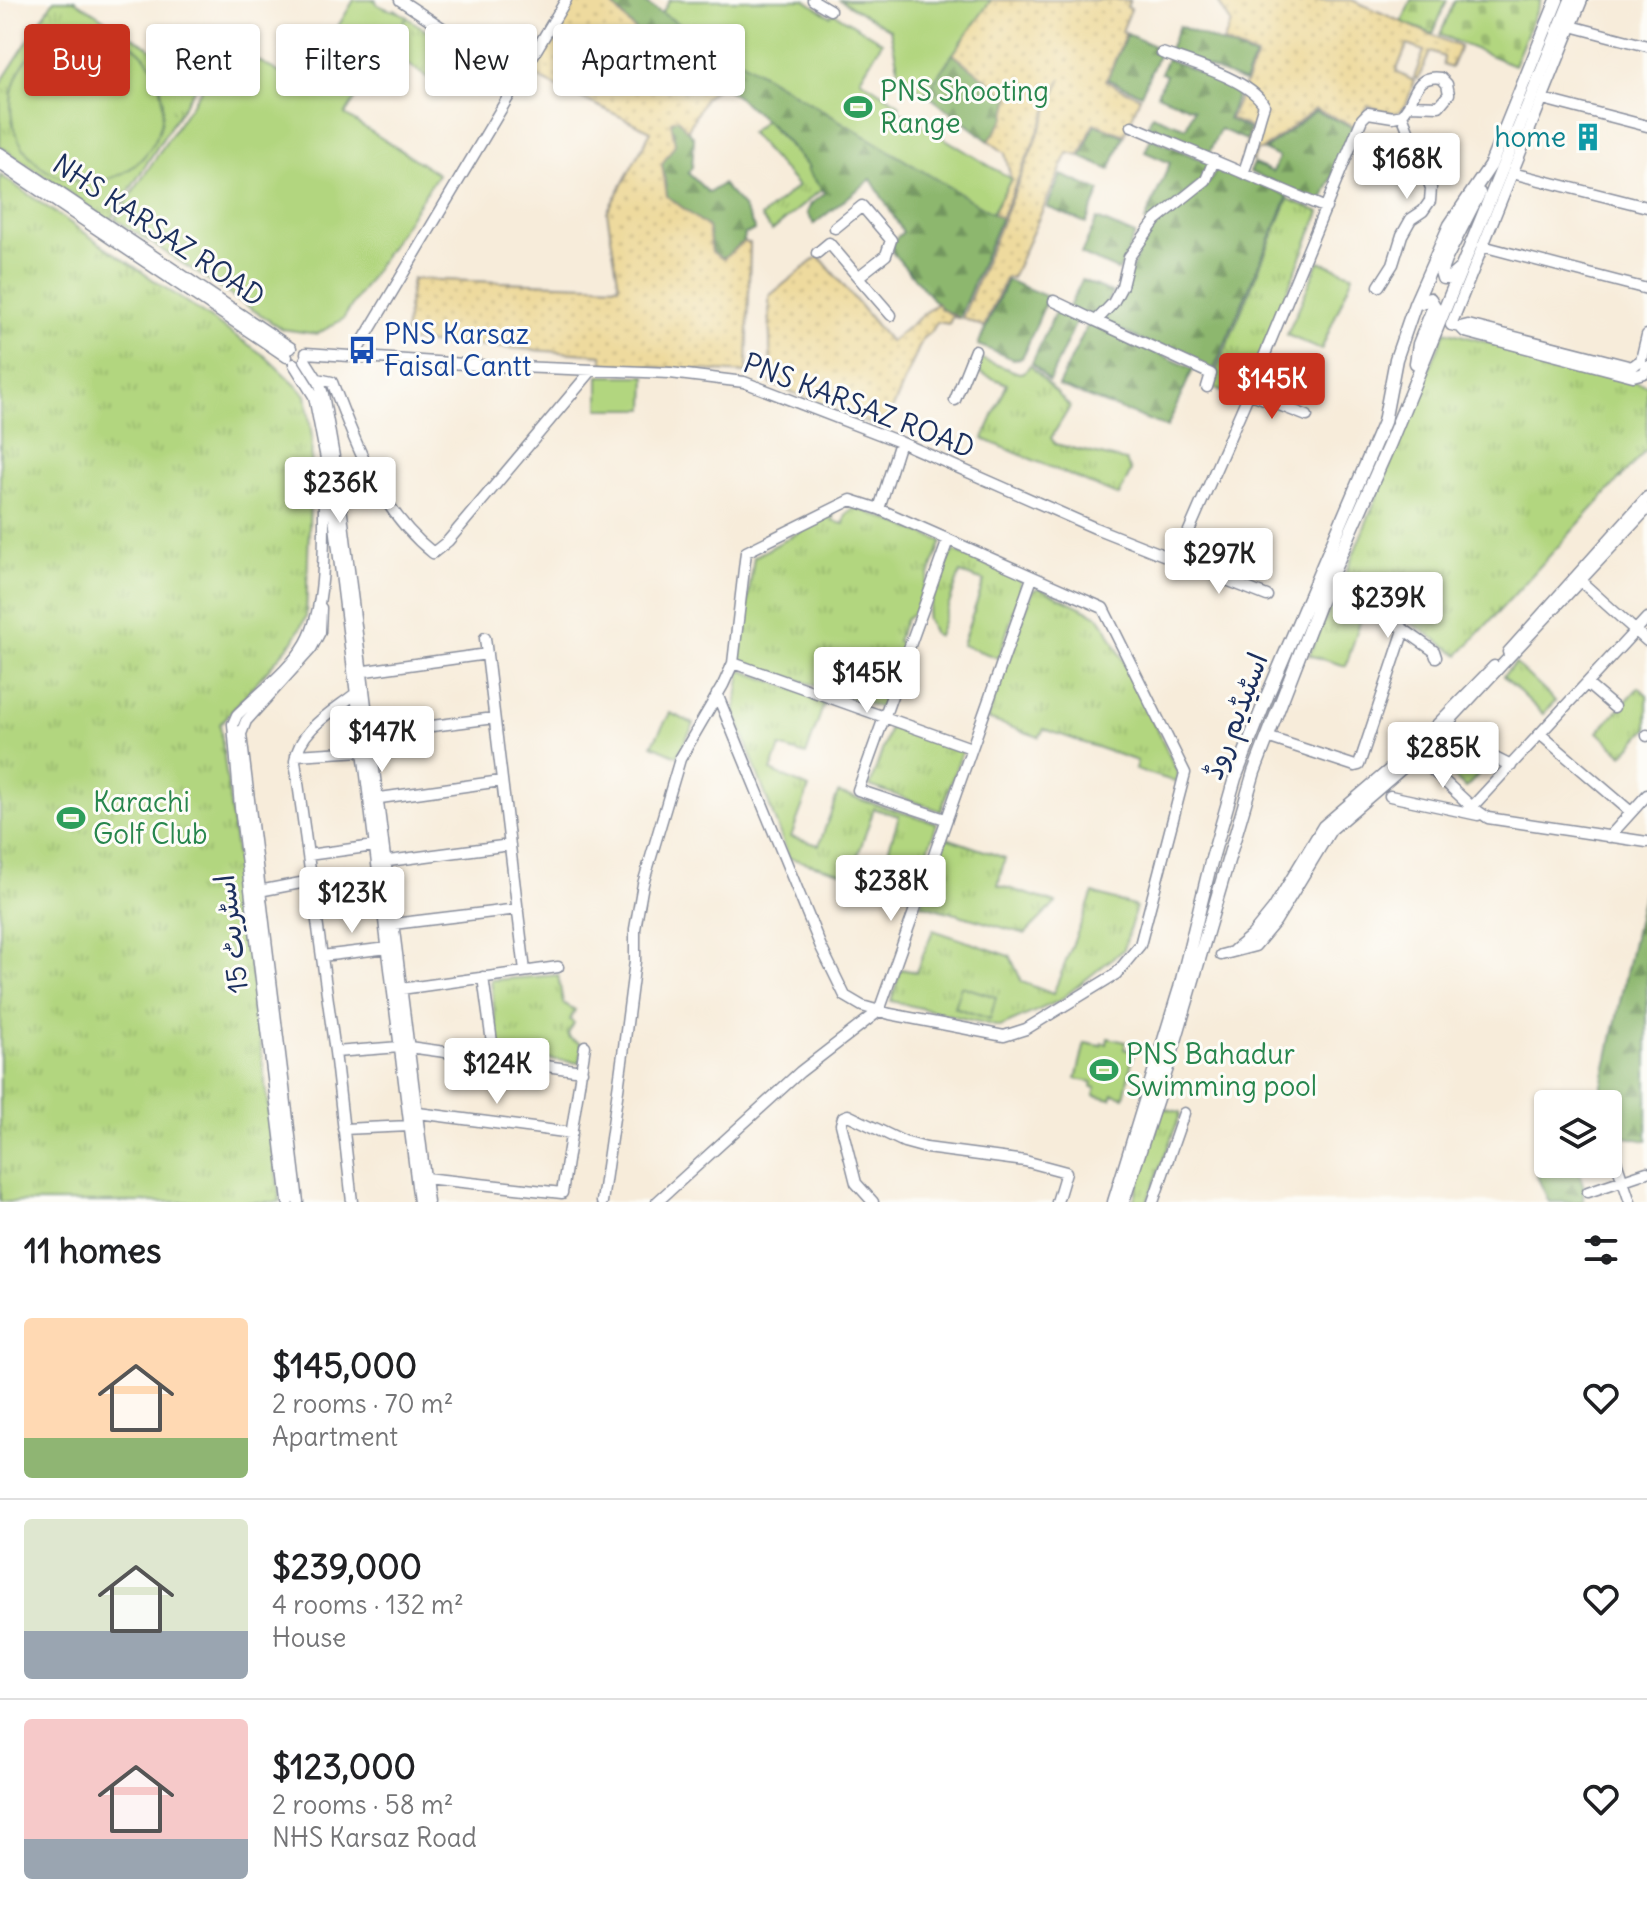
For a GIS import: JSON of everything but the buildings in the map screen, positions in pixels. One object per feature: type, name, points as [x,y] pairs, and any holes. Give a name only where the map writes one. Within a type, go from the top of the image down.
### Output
[{"type":"main road","name":"اسٹیڈیم روڈ","points":[[1114,1202],[1172,1014],[1235,778],[1273,680],[1384,422],[1396,359],[1415,304],[1450,225],[1490,166],[1557,0]]},
{"type":"main road","name":"اسٹیڈیم روڈ","points":[[1123,1202],[1168,1065],[1267,737],[1323,594],[1413,384],[1450,324],[1459,270],[1571,0]]},
{"type":"main road","points":[[1459,270],[1450,278],[1443,278],[1441,271],[1481,191],[1490,166]]},
{"type":"main road","points":[[1413,384],[1419,344],[1434,306],[1430,299],[1415,304]]},
{"type":"street","points":[[400,0],[436,24]]},
{"type":"street","points":[[537,50],[566,0]]},
{"type":"street","points":[[813,0],[830,10]]},
{"type":"street","points":[[1450,324],[1582,0]]},
{"type":"street","points":[[1571,26],[1647,46]]},
{"type":"street","points":[[1162,53],[1232,80],[1259,97],[1264,105],[1256,127],[1253,151],[1243,173]]},
{"type":"street","points":[[354,356],[510,96]]},
{"type":"street","points":[[1543,99],[1647,126]]},
{"type":"street","points":[[1184,564],[1185,540],[1362,119],[1368,113],[1393,117],[1402,115],[1409,105]]},
{"type":"street","points":[[1379,286],[1393,264],[1402,235],[1411,219],[1423,211],[1430,201],[1431,188],[1402,115]]},
{"type":"street","points":[[1132,126],[1326,208]]},
{"type":"street","name":"NHS KARSAZ ROAD","points":[[0,153],[58,190],[291,357],[314,396],[339,530]]},
{"type":"street","points":[[1096,321],[1113,303],[1122,286],[1129,257],[1156,220],[1206,180],[1214,160]]},
{"type":"street","name":"NHS KARSAZ ROAD","points":[[0,164],[291,357]]},
{"type":"street","points":[[1512,173],[1647,207]]},
{"type":"street","points":[[835,228],[862,206],[891,240],[886,255],[858,277]]},
{"type":"street","points":[[817,253],[829,243],[891,315]]},
{"type":"street","points":[[1482,246],[1647,289]]},
{"type":"street","points":[[1054,301],[1211,374],[1207,387]]},
{"type":"street","points":[[1450,324],[1468,325],[1632,367],[1641,360],[1647,335]]},
{"type":"street","points":[[1450,324],[1465,332],[1633,376],[1644,373],[1647,366]]},
{"type":"street","points":[[300,346],[306,357],[300,364],[291,357],[300,346]]},
{"type":"street","points":[[955,400],[975,350]]},
{"type":"street","name":"PNS KARSAZ ROAD","points":[[306,357],[354,356],[670,373],[744,382],[900,442],[1184,564],[1267,596]]},
{"type":"street","name":"NHS KARSAZ ROAD","points":[[306,357],[318,379],[327,410],[373,799],[393,924],[390,940],[401,989],[401,1016]]},
{"type":"street","points":[[318,379],[332,382],[360,458],[388,504],[421,544],[433,553],[448,541],[592,370]]},
{"type":"street","points":[[1249,393],[1307,416]]},
{"type":"street","points":[[879,509],[900,442]]},
{"type":"street","name":"اسٹریٹ 15","points":[[288,1202],[240,807],[233,724],[237,715],[299,654],[310,634],[321,598],[324,450]]},
{"type":"street","points":[[1221,955],[1233,952],[1273,909],[1323,826],[1442,731],[1647,497]]},
{"type":"street","points":[[602,1202],[643,884],[680,759],[733,663],[746,552],[851,500],[879,509],[1103,608],[1185,773],[1140,945],[1116,974],[1026,1029],[1004,1036],[879,1011],[845,996],[821,947],[717,694]]},
{"type":"street","points":[[1578,578],[1647,509]]},
{"type":"street","points":[[945,819],[858,790],[948,540]]},
{"type":"street","points":[[657,1202],[800,1072],[879,1011],[1032,578]]},
{"type":"street","points":[[1578,578],[1647,641]]},
{"type":"street","points":[[298,1202],[241,730],[316,641],[320,632],[321,598]]},
{"type":"street","points":[[1368,604],[1434,651],[1436,657]]},
{"type":"street","points":[[1472,807],[1647,618]]},
{"type":"street","points":[[1267,737],[1359,765],[1404,630]]},
{"type":"street","points":[[485,638],[525,971]]},
{"type":"street","points":[[357,672],[487,654]]},
{"type":"street","points":[[733,663],[971,748]]},
{"type":"street","points":[[1415,753],[1503,663]]},
{"type":"street","name":"NHS KARSAZ ROAD","points":[[357,672],[355,694],[366,742]]},
{"type":"street","points":[[1587,684],[1614,707]]},
{"type":"street","points":[[352,1202],[296,755],[297,746],[309,731],[355,694]]},
{"type":"street","points":[[296,755],[494,718]]},
{"type":"street","points":[[1442,731],[1511,766]]},
{"type":"street","points":[[1540,734],[1631,812]]},
{"type":"street","points":[[1415,753],[1472,807],[1488,818]]},
{"type":"street","points":[[373,799],[501,781]]},
{"type":"street","points":[[1390,796],[1488,818],[1647,842]]},
{"type":"street","points":[[1609,837],[1646,797]]},
{"type":"street","name":"NHS KARSAZ ROAD","points":[[373,799],[374,846],[382,862],[405,1049],[419,1202]]},
{"type":"street","points":[[382,862],[510,845]]},
{"type":"street","points":[[308,855],[374,846]]},
{"type":"street","points":[[259,891],[311,881]]},
{"type":"street","points":[[393,924],[518,909]]},
{"type":"street","points":[[322,956],[390,940]]},
{"type":"street","points":[[401,989],[558,967]]},
{"type":"street","points":[[483,977],[494,1057]]},
{"type":"street","points":[[425,1178],[562,1198],[585,1046]]},
{"type":"street","points":[[335,1052],[405,1049],[494,1057],[582,1071]]},
{"type":"street","name":"NHS KARSAZ ROAD","points":[[405,1049],[418,1113],[428,1202]]},
{"type":"street","points":[[418,1113],[572,1133]]},
{"type":"street","points":[[1153,1202],[1184,1113]]},
{"type":"street","points":[[873,1202],[856,1183],[841,1124],[843,1117],[848,1115],[904,1142],[926,1148],[1025,1161],[1066,1172],[1057,1202]]},
{"type":"street","points":[[343,1129],[410,1126]]},
{"type":"street","points":[[1588,1192],[1647,1172]]},
{"type":"street","points":[[1621,1180],[1630,1202]]},
{"type":"street","points":[[411,1202],[419,1202]]},
{"type":"green space","points":[[54,0],[74,0],[112,24],[39,24]]},
{"type":"green space","points":[[354,0],[376,0],[377,4],[407,17],[403,24],[339,24]]},
{"type":"green space","points":[[608,0],[640,0],[680,24],[630,24]]},
{"type":"green space","name":"PNS Shooting Range","points":[[670,0],[805,0],[830,16],[834,13],[882,42],[860,79],[900,105],[898,110],[1011,179],[992,213],[745,63],[745,24],[680,24],[662,13]]},
{"type":"green space","points":[[840,0],[991,0],[925,93],[900,76],[890,30]]},
{"type":"green space","points":[[1411,0],[1447,0],[1433,34],[1402,22]]},
{"type":"green space","points":[[1455,0],[1541,0],[1514,65],[1440,35]]},
{"type":"green space","points":[[395,9],[425,30],[425,76],[409,65],[409,24],[388,24]]},
{"type":"green space","points":[[1179,26],[1255,57],[1244,82],[1168,51]]},
{"type":"green space","points":[[1127,34],[1161,49],[1141,94],[1107,79]]},
{"type":"green space","points":[[130,36],[146,46],[146,96],[190,96],[110,221],[0,146],[0,84],[24,47],[24,96],[130,96]]},
{"type":"green space","points":[[130,44],[146,59],[146,96],[162,96],[162,121],[150,148],[129,169],[102,181],[72,181],[45,169],[24,148],[12,121],[12,91],[24,64],[24,96],[130,96]]},
{"type":"green space","points":[[953,54],[1010,97],[1005,118],[989,141],[925,93]]},
{"type":"green space","points":[[1167,59],[1239,89],[1228,119],[1249,129],[1247,140],[1220,129],[1209,153],[1147,128],[1152,115],[1186,128],[1194,109],[1157,94],[1166,75],[1161,73]]},
{"type":"green space","points":[[260,62],[276,71],[276,96],[357,96],[345,115],[438,174],[343,319],[317,334],[282,329],[115,219],[197,96],[260,96]]},
{"type":"green space","points":[[745,63],[1001,218],[959,318],[941,309],[892,252],[893,241],[903,232],[871,179],[814,224],[807,213],[811,204],[825,193],[807,170],[809,167],[773,127],[736,96],[745,96]]},
{"type":"green space","points":[[1315,111],[1353,127],[1322,203],[1250,172],[1254,164],[1273,172],[1279,157],[1264,150]]},
{"type":"green space","points":[[678,118],[694,138],[692,167],[688,173],[709,193],[722,184],[744,208],[755,230],[745,234],[743,242],[723,259],[712,252],[708,227],[667,196],[662,164],[675,144],[671,121]]},
{"type":"green space","points":[[765,120],[809,168],[807,170],[822,189],[772,231],[761,217],[798,186],[750,133]]},
{"type":"green space","points":[[1095,124],[1124,136],[1110,170],[1081,157]]},
{"type":"green space","points":[[1151,138],[1209,163],[1202,180],[1151,223],[1145,221],[1170,163],[1145,152]]},
{"type":"green space","points":[[1217,166],[1288,196],[1213,372],[1098,320],[1126,294],[1129,276],[1140,249],[1164,216],[1211,180]]},
{"type":"green space","name":"Karachi Golf Club","points":[[0,175],[265,356],[306,395],[312,438],[306,617],[293,641],[220,724],[280,1202],[0,1202]]},
{"type":"green space","points":[[1061,175],[1100,191],[1086,223],[1047,207]]},
{"type":"green space","points":[[1288,199],[1320,212],[1242,399],[1210,386]]},
{"type":"green space","points":[[1097,219],[1135,235],[1119,271],[1081,254]]},
{"type":"green space","points":[[1319,261],[1353,275],[1321,350],[1287,335]]},
{"type":"green space","points":[[1007,280],[1048,297],[1022,358],[1013,359],[978,345]]},
{"type":"green space","points":[[1082,280],[1112,293],[1096,320],[1069,307]]},
{"type":"green space","points":[[1058,306],[1079,316],[1049,381],[1032,363]]},
{"type":"green space","points":[[1089,322],[1193,369],[1167,427],[1058,386]]},
{"type":"green space","points":[[1445,331],[1647,385],[1647,449],[1459,655],[1371,596],[1346,666],[1309,655],[1344,577]]},
{"type":"green space","points":[[981,359],[1019,373],[1025,372],[1030,365],[1070,407],[1051,438],[1055,444],[1126,461],[1131,471],[1119,496],[983,439],[1007,384],[970,369],[974,361]]},
{"type":"green space","points":[[599,376],[646,376],[645,409],[599,409]]},
{"type":"green space","points":[[855,507],[942,541],[915,612],[905,620],[897,641],[905,645],[883,706],[878,707],[743,661],[740,655],[754,557],[834,513],[832,521],[844,524],[846,514]]},
{"type":"green space","points":[[954,551],[1020,579],[1021,591],[998,658],[962,645],[984,581],[960,573],[938,636],[926,617],[944,564]]},
{"type":"green space","points":[[1040,588],[1097,615],[1107,628],[1178,773],[1176,782],[1135,769],[1137,761],[1044,729],[1039,737],[987,719],[1033,590]]},
{"type":"green space","points":[[1515,663],[1555,701],[1543,714],[1503,676]]},
{"type":"green space","points":[[741,670],[825,701],[806,755],[780,747],[771,771],[809,788],[791,837],[819,845],[838,793],[937,823],[912,897],[877,886],[899,816],[874,809],[851,875],[789,858],[735,713]]},
{"type":"green space","points":[[1639,687],[1647,695],[1647,729],[1623,755],[1598,732]]},
{"type":"green space","points":[[670,713],[694,724],[677,756],[652,745]]},
{"type":"green space","points":[[890,727],[962,751],[941,811],[870,786]]},
{"type":"green space","points":[[1447,735],[1493,758],[1466,788],[1428,755]]},
{"type":"green space","points":[[944,837],[1005,858],[998,885],[1056,903],[1025,934],[921,904]]},
{"type":"green space","points":[[1647,876],[1647,1141],[1622,1138],[1622,1090],[1601,1090]]},
{"type":"green space","points":[[1093,893],[1136,907],[1124,949],[1059,1001],[1000,1027],[891,1001],[901,969],[916,972],[933,930],[1010,956],[1022,982],[1053,994]]},
{"type":"green space","points":[[558,975],[563,1003],[575,1010],[570,1020],[574,1023],[568,1034],[582,1044],[580,1063],[499,1052],[491,980]]},
{"type":"green space","points":[[961,986],[996,997],[990,1019],[954,1007]]},
{"type":"green space","name":"PNS Bahadur Swimming pool","points":[[1108,1038],[1126,1042],[1124,1049],[1134,1052],[1124,1097],[1113,1094],[1111,1099],[1094,1095],[1096,1088],[1091,1087],[1092,1082],[1076,1079],[1085,1043],[1101,1046],[1102,1043],[1107,1044]]},
{"type":"green space","points":[[1163,1108],[1180,1112],[1180,1115],[1147,1202],[1133,1202]]},
{"type":"green space","points":[[1538,1178],[1581,1178],[1583,1202],[1549,1202]]},
{"type":"sand","points":[[570,0],[608,0],[629,24],[556,24]]},
{"type":"sand","points":[[991,0],[1130,0],[1127,7],[1131,9],[1122,31],[1126,33],[1106,81],[1140,97],[1125,135],[1094,123],[1080,156],[1068,153],[1012,278],[1006,277],[984,327],[962,318],[1061,79],[1001,218],[992,213],[1011,179],[1005,153],[989,141],[1005,118],[1010,97],[953,54]]},
{"type":"sand","points":[[1217,0],[1352,0],[1460,47],[1451,68],[1443,65],[1444,57],[1430,52],[1418,79],[1414,78],[1424,51],[1407,45],[1396,72],[1414,81],[1407,103],[1399,112],[1368,106],[1356,127],[1315,109],[1262,150],[1257,150],[1253,161],[1243,155],[1251,128],[1230,119],[1257,56],[1223,43],[1231,23]]},
{"type":"sand","points":[[553,30],[553,85],[537,77],[537,57]]},
{"type":"sand","points":[[577,96],[707,96],[687,131],[678,119],[671,121],[675,144],[662,164],[667,196],[708,227],[712,252],[723,259],[743,242],[750,243],[747,373],[603,364],[602,355],[404,341],[412,279],[619,286],[607,212],[651,131]]},
{"type":"sand","points":[[819,256],[890,342],[937,303],[941,309],[959,318],[952,317],[949,324],[937,322],[923,338],[884,429],[771,384],[769,296]]},
{"type":"place","name":"PNS Shooting Range","points":[[858,107]]},
{"type":"place","name":"home","points":[[1588,137]]},
{"type":"place","name":"PNS Karsaz Faisal Cantt","points":[[362,350]]},
{"type":"place","name":"Karachi Golf Club","points":[[71,818]]},
{"type":"place","name":"PNS Bahadur Swimming pool","points":[[1104,1070]]}]
